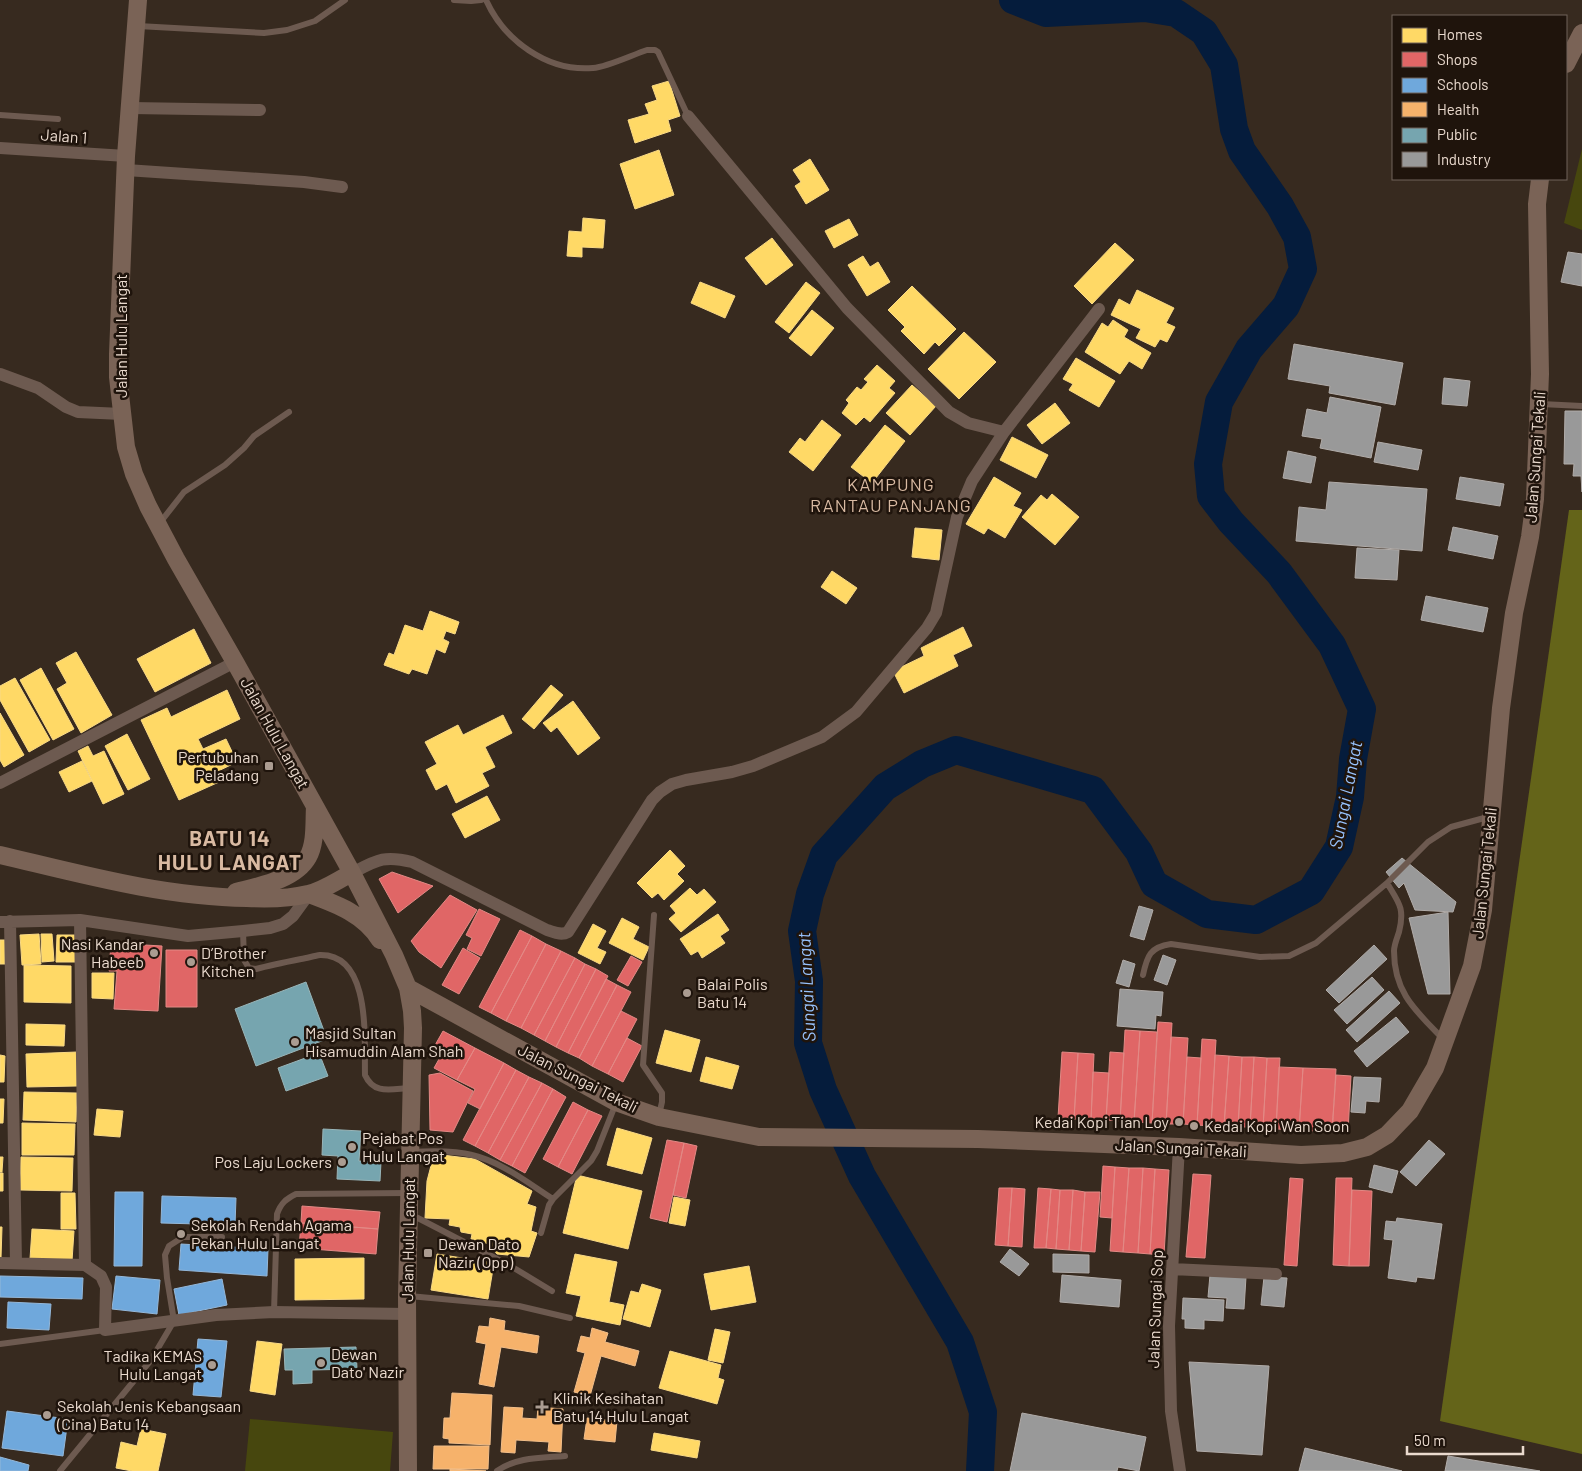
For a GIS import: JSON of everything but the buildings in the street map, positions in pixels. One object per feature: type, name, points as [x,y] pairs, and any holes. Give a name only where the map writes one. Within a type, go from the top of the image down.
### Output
[{"type":"street","name":"Jalan Hulu Langat","points":[[138,0],[126,163],[118,354],[118,377],[126,447],[134,474],[158,525],[352,873],[394,955],[408,988],[413,1028],[407,1296],[408,1471]]},
{"type":"street","points":[[1567,62],[1582,33]]},
{"type":"street","points":[[131,108],[260,110]]},
{"type":"street","points":[[688,116],[847,308],[949,412],[968,423],[1004,432]]},
{"type":"street","name":"Jalan 1","points":[[0,148],[342,187]]},
{"type":"street","name":"Jalan Sungai Tekali","points":[[408,988],[616,1102],[659,1117],[759,1137],[978,1139],[1179,1147],[1301,1155],[1344,1153],[1368,1146],[1387,1135],[1410,1111],[1435,1068],[1472,966],[1483,910],[1501,708],[1514,613],[1536,499],[1540,404],[1537,204],[1540,180]]},
{"type":"street","points":[[0,855],[122,884],[169,892],[216,898],[273,899],[309,894],[378,860],[395,858],[412,862],[547,930],[559,933],[568,932],[652,800],[660,792],[672,784],[686,780],[732,772],[753,766],[822,737],[856,712],[927,628],[936,613],[957,517],[972,481],[1004,432],[1099,309]]},
{"type":"street","points":[[0,374],[38,388],[66,407],[78,412],[122,414]]},
{"type":"street","points":[[0,783],[235,662]]},
{"type":"street","points":[[216,898],[278,881],[295,871],[308,857],[314,838],[315,807]]},
{"type":"street","points":[[16,1263],[5,922],[80,920],[188,936],[270,928],[283,924],[293,916],[309,894]]},
{"type":"street","points":[[309,894],[353,913],[376,934],[408,988]]},
{"type":"street","points":[[80,920],[85,1265]]},
{"type":"street","name":"Jalan Sungai Sop","points":[[1179,1147],[1169,1326],[1171,1411],[1180,1471]]},
{"type":"street","points":[[0,1263],[85,1265],[101,1276],[106,1287],[106,1330],[216,1315],[274,1312],[407,1314]]},
{"type":"street","points":[[1172,1269],[1276,1274]]},
{"type":"lane","points":[[137,26],[264,33],[287,30],[315,21],[345,0]]},
{"type":"lane","points":[[454,0],[481,0]]},
{"type":"lane","points":[[486,0],[504,28],[521,44],[542,58],[555,63],[591,68],[647,50],[655,50],[658,52],[688,116]]},
{"type":"lane","points":[[0,115],[58,119]]},
{"type":"lane","points":[[1540,404],[1582,406]]},
{"type":"lane","points":[[158,525],[184,492],[224,465],[244,448],[254,436],[289,412]]},
{"type":"lane","points":[[1143,975],[1147,958],[1153,951],[1160,946],[1171,944],[1260,957],[1289,956],[1316,944],[1387,883],[1428,842],[1450,827],[1491,817]]},
{"type":"lane","points":[[1387,883],[1401,906],[1403,918],[1394,949],[1396,972],[1406,1000],[1446,1041]]},
{"type":"lane","points":[[654,915],[643,1065],[662,1093],[659,1117]]},
{"type":"lane","points":[[242,931],[244,960],[249,968],[256,969],[320,955],[334,957],[346,965],[355,978],[362,1002],[365,1075],[369,1085],[377,1089],[412,1088]]},
{"type":"lane","points":[[541,1233],[549,1205],[553,1199],[591,1161],[597,1151],[616,1102]]},
{"type":"lane","points":[[410,1152],[427,1151],[471,1154],[507,1169],[553,1199]]},
{"type":"lane","points":[[274,1312],[277,1214],[280,1206],[286,1199],[296,1194],[409,1194]]},
{"type":"lane","points":[[408,1213],[509,1265],[552,1291]]},
{"type":"lane","points":[[60,1471],[151,1360],[174,1321],[166,1271],[165,1255],[169,1246],[183,1237],[222,1237]]},
{"type":"lane","points":[[407,1296],[519,1306],[570,1318]]},
{"type":"lane","points":[[0,1344],[106,1330]]},
{"type":"lane","points":[[497,1471],[515,1461],[565,1456]]},
{"type":"shaded area","points":[[1582,149],[1582,230],[1564,223]]},
{"type":"shaded area","points":[[1569,510],[1582,510],[1582,1454],[1440,1421]]},
{"type":"shaded area","points":[[250,1419],[393,1432],[390,1471],[245,1471]]},
{"type":"waterway","name":"Sungai Langat","points":[[980,1471],[983,1412],[960,1342],[862,1176],[823,1090],[808,1043],[809,981],[802,931],[810,894],[824,855],[885,787],[922,764],[956,750],[1093,790],[1139,852],[1154,884],[1207,914],[1256,920],[1311,891],[1339,847],[1350,797],[1353,759],[1362,709],[1332,645],[1279,573],[1231,522],[1211,496],[1208,464],[1219,402],[1249,349],[1286,306],[1303,269],[1297,237],[1280,206],[1242,151],[1234,129],[1224,65],[1204,32],[1176,13],[1145,8],[1046,13],[1013,0]]},
{"type":"place","name":"Pertubuhan Peladang","points":[[269,766]]},
{"type":"place","name":"Nasi Kandar Habeeb","points":[[154,953]]},
{"type":"place","name":"D’Brother Kitchen","points":[[191,962]]},
{"type":"place","name":"Balai Polis Batu 14","points":[[687,993]]},
{"type":"place","name":"Masjid Sultan Hisamuddin Alam Shah","points":[[295,1042]]},
{"type":"place","name":"Kedai Kopi Tian Loy","points":[[1179,1122]]},
{"type":"place","name":"Kedai Kopi Wan Soon","points":[[1194,1126]]},
{"type":"place","name":"Pejabat Pos Hulu Langat","points":[[352,1147]]},
{"type":"place","name":"Pos Laju Lockers","points":[[342,1162]]},
{"type":"place","name":"Sekolah Rendah Agama Pekan Hulu Langat","points":[[181,1234]]},
{"type":"place","name":"Dewan Dato Nazir (Opp)","points":[[428,1253]]},
{"type":"place","name":"Dewan Dato' Nazir","points":[[321,1363]]},
{"type":"place","name":"Tadika KEMAS Hulu Langat","points":[[212,1365]]},
{"type":"place","name":"Klinik Kesihatan Batu 14 Hulu Langat","points":[[542,1407]]},
{"type":"place","name":"Sekolah Jenis Kebangsaan (Cina) Batu 14","points":[[47,1415]]},
{"type":"district","name":"KAMPUNG RANTAU PANJANG","points":[[891,495]]},
{"type":"district","name":"BATU 14 HULU LANGAT","points":[[230,851]]}]
